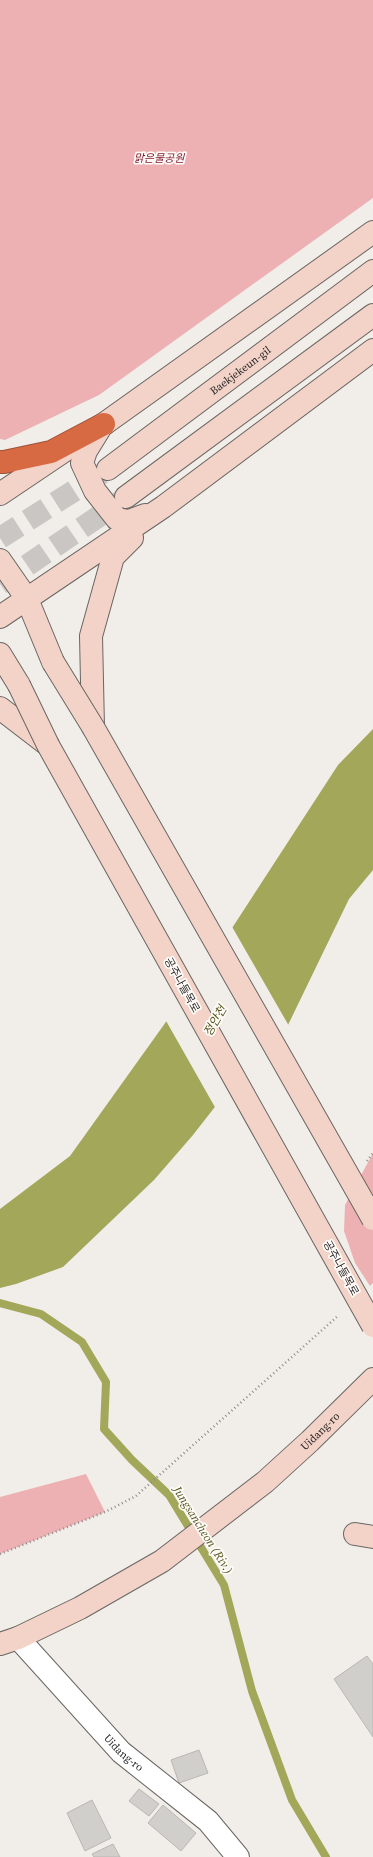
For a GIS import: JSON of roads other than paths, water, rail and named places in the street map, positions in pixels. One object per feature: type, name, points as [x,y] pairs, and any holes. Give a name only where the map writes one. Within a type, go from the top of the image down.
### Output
[{"type":"highway","points":[[0,462],[51,452],[104,424]]},
{"type":"main road","points":[[0,494],[104,424],[373,232]]},
{"type":"main road","name":"Baekjekeun-gil","points":[[108,469],[373,271]]},
{"type":"main road","points":[[126,498],[373,315]]},
{"type":"main road","points":[[0,617],[163,507],[373,350]]},
{"type":"main road","points":[[104,424],[86,450],[82,463],[94,491],[117,519],[130,521],[163,507]]},
{"type":"main road","points":[[93,727],[91,636],[113,557],[163,507]]},
{"type":"main road","points":[[0,560],[27,600],[53,662],[93,727],[373,1219]]},
{"type":"main road","name":"공주나들목로","points":[[0,654],[19,685],[48,745],[373,1326]]},
{"type":"main road","points":[[0,708],[48,745]]},
{"type":"main road","name":"Uidang-ro","points":[[9,1641],[80,1608],[162,1561],[265,1482],[310,1441],[373,1379]]},
{"type":"street","name":"Uidang-ro","points":[[9,1641],[121,1752],[208,1821],[238,1857]]},
{"type":"water","name":"정안천","points":[[373,729],[373,870],[349,899],[288,1025],[232,1085],[193,1135],[154,1180],[63,1267],[16,1284],[0,1288],[0,1209],[70,1156],[221,945],[338,765]]},
{"type":"waterway","name":"Jungsancheon (Riv.)","points":[[0,1303],[41,1314],[82,1342],[106,1382],[104,1429],[132,1460],[169,1495],[224,1585],[252,1691],[292,1800],[326,1857]]},
{"type":"tunnel","points":[[0,538],[105,471]]},
{"type":"tunnel","points":[[0,584],[124,499]]},
{"type":"park label","name":"맑은물공원","points":[[159,158]]}]
